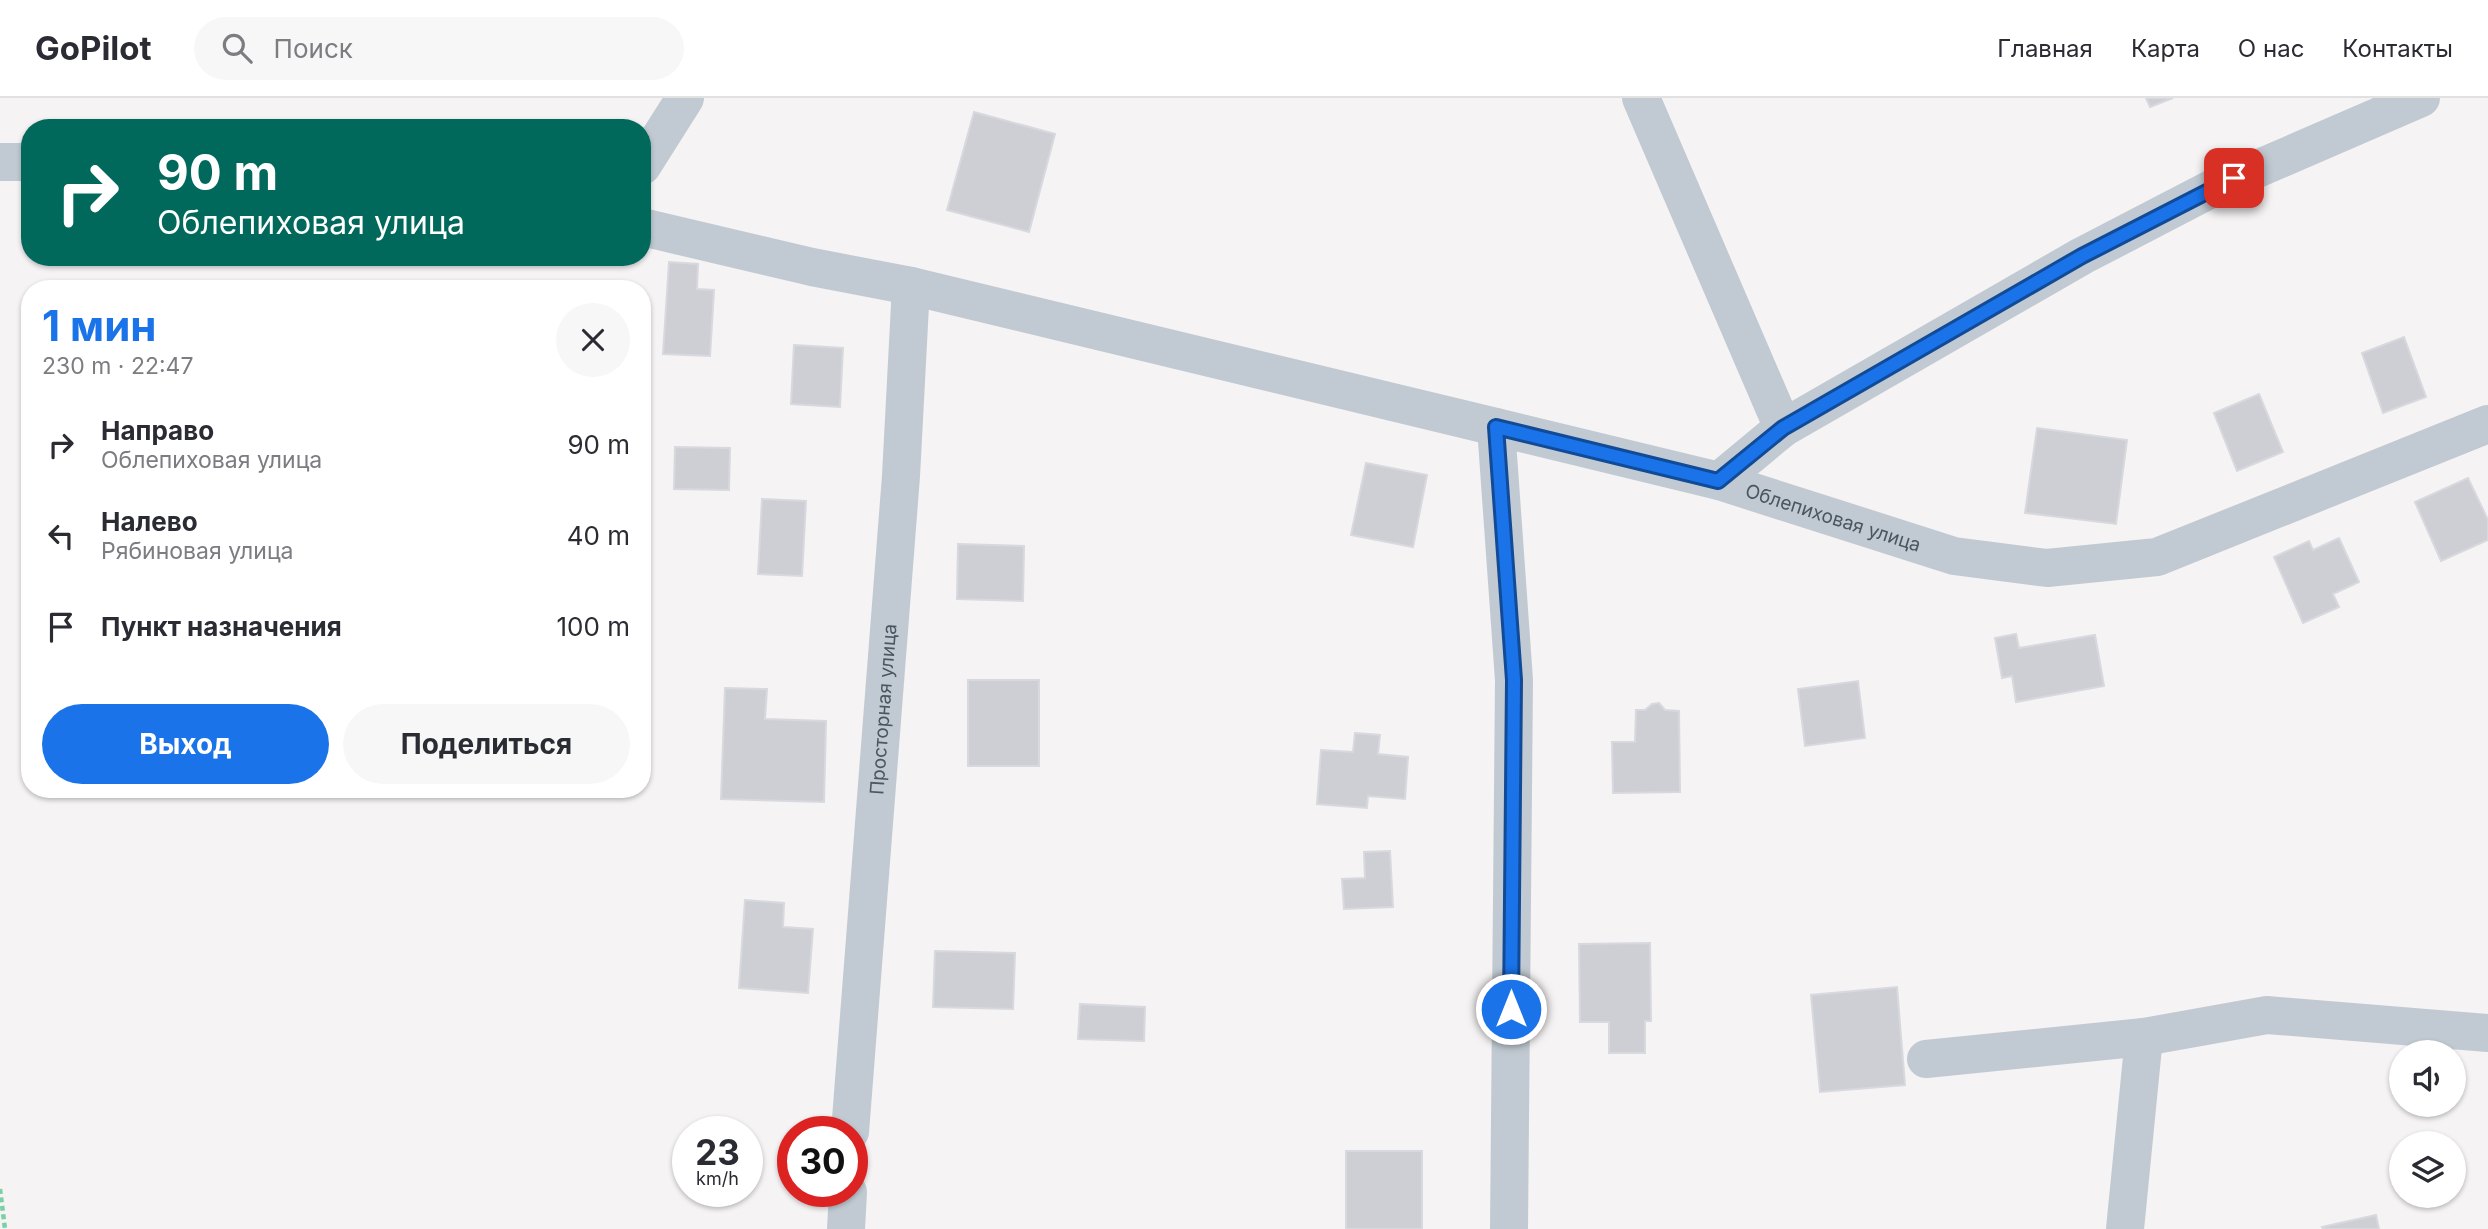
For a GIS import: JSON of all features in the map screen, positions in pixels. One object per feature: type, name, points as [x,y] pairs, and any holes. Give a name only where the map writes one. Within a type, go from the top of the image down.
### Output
[{"type":"street","points":[[651,152],[685,98]]},
{"type":"street","points":[[1642,98],[1783,428]]},
{"type":"street","points":[[1718,481],[1783,428],[2082,256],[2211,189],[2421,98]]},
{"type":"street","points":[[0,162],[21,162]]},
{"type":"street","name":"Облепиховая улица","points":[[651,229],[812,267],[911,286],[1718,481],[1954,556],[2048,568],[2157,557],[2488,424]]},
{"type":"street","name":"Просторная улица","points":[[851,1116],[901,476],[911,286]]},
{"type":"street","points":[[1496,427],[1514,680],[1509,1229]]},
{"type":"street","points":[[1926,1059],[2144,1037],[2267,1016],[2488,1033]]},
{"type":"street","points":[[2125,1229],[2144,1037]]},
{"type":"street","points":[[846,1229],[847,1207]]},
{"type":"path","points":[[0,1189],[5,1229]]},
{"type":"building","points":[[2146,98],[2173,98],[2150,107]]},
{"type":"building","points":[[974,112],[1055,134],[1029,232],[947,210]]},
{"type":"building","points":[[669,262],[698,264],[697,289],[714,290],[710,356],[663,354]]},
{"type":"building","points":[[2404,337],[2426,397],[2383,413],[2362,353]]},
{"type":"building","points":[[794,345],[843,348],[840,407],[791,404]]},
{"type":"building","points":[[2259,394],[2283,452],[2237,471],[2214,413]]},
{"type":"building","points":[[2037,428],[2127,440],[2116,524],[2025,513]]},
{"type":"building","points":[[675,447],[730,448],[729,490],[674,489]]},
{"type":"building","points":[[1366,463],[1427,475],[1413,547],[1351,535]]},
{"type":"building","points":[[2468,478],[2488,520],[2488,540],[2441,561],[2415,502]]},
{"type":"building","points":[[762,499],[806,501],[802,576],[758,574]]},
{"type":"building","points":[[2339,538],[2359,582],[2333,594],[2339,607],[2303,623],[2274,557],[2309,541],[2313,550]]},
{"type":"building","points":[[958,544],[1024,546],[1023,601],[957,599]]},
{"type":"building","points":[[2016,634],[2019,648],[2095,635],[2104,686],[2016,702],[2012,676],[2002,678],[1995,638]]},
{"type":"building","points":[[968,680],[1039,680],[1039,766],[968,766]]},
{"type":"building","points":[[1858,681],[1865,738],[1805,746],[1798,689]]},
{"type":"building","points":[[725,688],[767,689],[765,719],[826,721],[824,802],[721,799]]},
{"type":"building","points":[[1659,703],[1665,710],[1679,711],[1680,792],[1613,793],[1612,742],[1635,742],[1636,710],[1645,710],[1652,704]]},
{"type":"building","points":[[1355,733],[1380,735],[1378,754],[1408,757],[1405,799],[1368,796],[1367,808],[1317,804],[1321,750],[1353,752]]},
{"type":"building","points":[[1390,851],[1393,907],[1344,909],[1342,879],[1365,878],[1364,852]]},
{"type":"building","points":[[745,900],[784,903],[783,927],[813,929],[808,993],[739,988]]},
{"type":"building","points":[[1650,943],[1651,1021],[1645,1021],[1645,1053],[1609,1053],[1609,1022],[1580,1022],[1579,944]]},
{"type":"building","points":[[935,951],[1015,953],[1013,1009],[933,1007]]},
{"type":"building","points":[[1897,987],[1905,1085],[1820,1092],[1811,995]]},
{"type":"building","points":[[1080,1004],[1145,1007],[1144,1041],[1078,1039]]},
{"type":"building","points":[[1346,1151],[1422,1151],[1422,1229],[1346,1229]]},
{"type":"building","points":[[2376,1215],[2379,1229],[2322,1227]]},
{"type":"route","points":[[1511,1009],[1514,680],[1496,427],[1718,481],[1783,428],[2082,256],[2234,178]]}]
